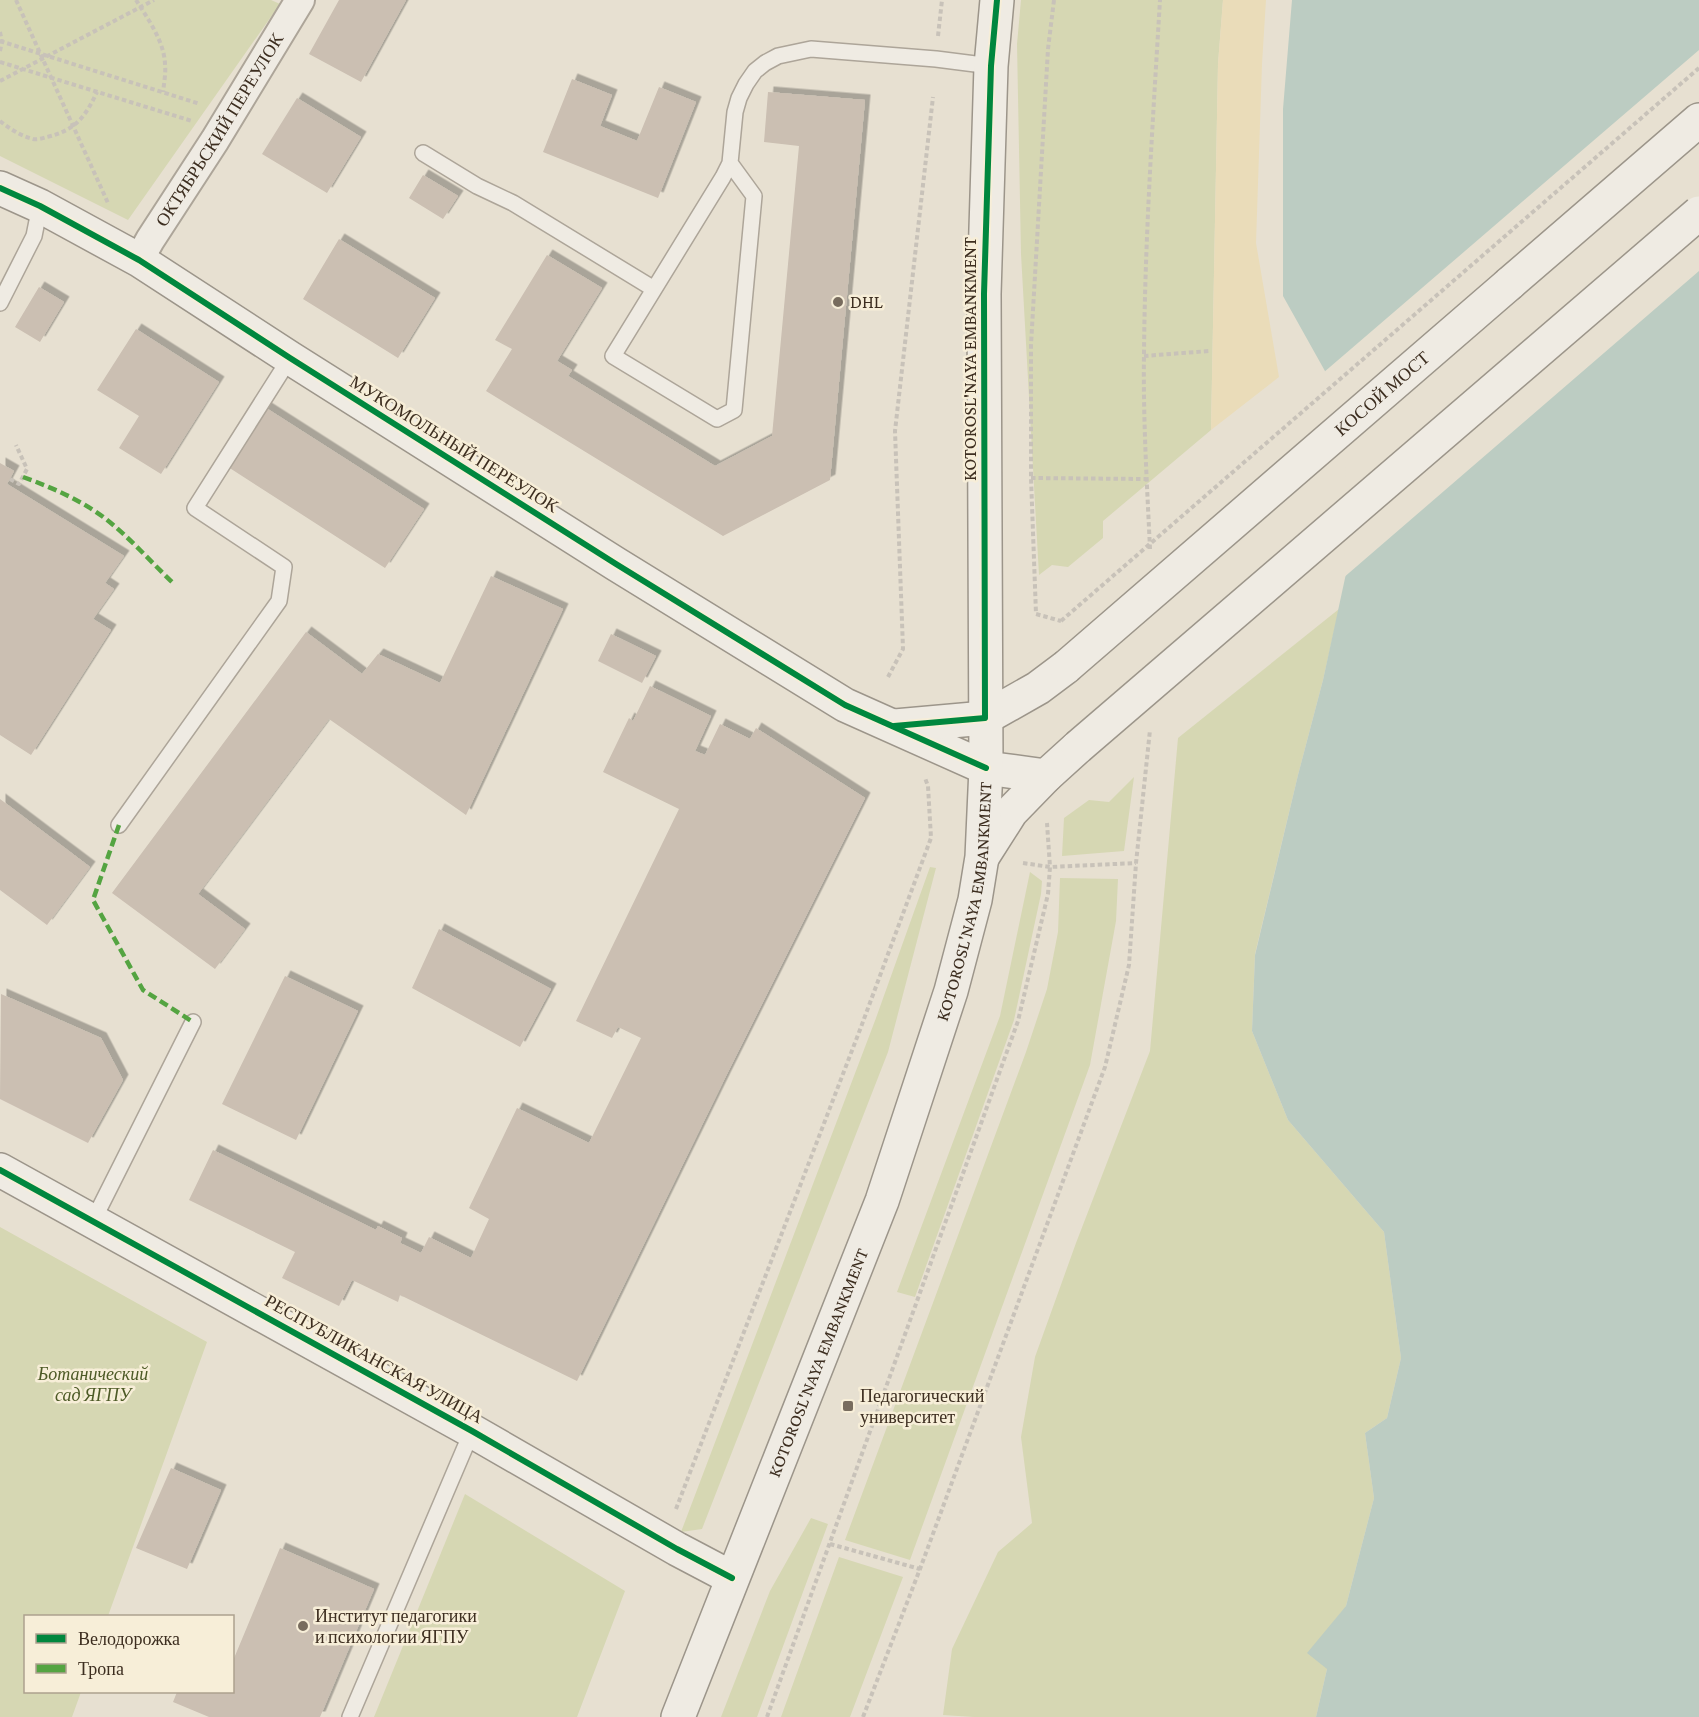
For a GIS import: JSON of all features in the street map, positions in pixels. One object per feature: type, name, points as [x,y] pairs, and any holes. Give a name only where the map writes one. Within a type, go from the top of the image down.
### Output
[{"type":"main road","name":"KOTOROSL'NAYA EMBANKMENT","points":[[678,1717],[882,1201],[951,991],[975,900],[982,857],[986,768],[984,294],[991,66],[997,0]]},
{"type":"main road","name":"КОСОЙ МОСТ","points":[[985,718],[1038,688],[1066,667],[1699,120]]},
{"type":"main road","name":"МУКОМОЛЬНЫЙ ПЕРЕУЛОК","points":[[0,188],[40,206],[139,260],[616,564],[845,705],[986,768],[1046,776]]},
{"type":"main road","points":[[982,857],[1011,812],[1078,747],[1699,213]]},
{"type":"main road","points":[[891,727],[985,718]]},
{"type":"main road","name":"РЕСПУБЛИКАНСКАЯ УЛИЦА","points":[[0,1170],[472,1431],[677,1549],[732,1578]]},
{"type":"street","name":"ОКТЯБРЬСКИЙ ПЕРЕУЛОК","points":[[139,260],[300,0]]},
{"type":"lane","points":[[730,163],[754,196],[734,410],[717,419],[614,356],[730,163],[735,112],[739,98],[755,71],[778,56],[811,50],[936,59],[991,66]]},
{"type":"lane","points":[[423,153],[477,186],[513,203],[654,290]]},
{"type":"lane","points":[[0,303],[34,236],[40,206]]},
{"type":"lane","points":[[119,825],[279,601],[284,567],[195,508],[290,358]]},
{"type":"lane","points":[[93,1221],[193,1022]]},
{"type":"lane","points":[[350,1717],[472,1431]]},
{"type":"path","points":[[16,0],[109,206]]},
{"type":"path","points":[[136,0],[151,23],[161,48],[165,64],[163,92]]},
{"type":"path","points":[[48,56],[154,0]]},
{"type":"path","points":[[938,40],[942,0]]},
{"type":"path","points":[[1053,0],[1047,61],[1031,345],[1031,478],[1036,614],[1061,621],[1699,68]]},
{"type":"path","points":[[1147,501],[1144,356],[1146,230],[1160,0]]},
{"type":"path","points":[[0,33],[0,51]]},
{"type":"path","points":[[1,41],[41,56],[48,56],[203,105]]},
{"type":"path","points":[[0,81],[41,56]]},
{"type":"path","points":[[0,62],[192,121]]},
{"type":"path","points":[[0,121],[17,133],[36,139],[56,135],[74,127],[82,120],[97,92]]},
{"type":"path","points":[[888,677],[903,649],[895,431],[933,97]]},
{"type":"path","points":[[1144,356],[1209,351]]},
{"type":"path","points":[[10,479],[19,484],[27,469],[15,445]]},
{"type":"path","points":[[1031,478],[1146,479]]},
{"type":"path","points":[[863,1717],[1105,1067],[1129,964],[1136,862],[1151,724]]},
{"type":"path","points":[[676,1510],[931,838],[928,786],[922,771]]},
{"type":"path","points":[[767,1717],[1018,1021],[1048,894],[1050,867],[1047,821]]},
{"type":"path","points":[[1023,863],[1050,867],[1136,862]]},
{"type":"path","points":[[830,1544],[920,1569]]},
{"type":"green space","points":[[0,0],[271,0],[280,4],[128,220],[0,156]]},
{"type":"green space","points":[[1021,0],[1223,0],[1218,64],[1211,430],[1103,521],[1103,538],[1068,567],[1052,565],[1039,575],[1021,254],[1017,44]]},
{"type":"green space","points":[[1339,609],[1255,954],[1252,1031],[1288,1120],[1384,1232],[1401,1358],[1387,1418],[1365,1433],[1374,1498],[1316,1717],[974,1717],[943,1715],[952,1649],[998,1552],[1032,1523],[1021,1437],[1035,1357],[1150,1051],[1178,738]]},
{"type":"green space","points":[[1134,777],[1124,851],[1062,856],[1064,818],[1089,800],[1109,802]]},
{"type":"green space","points":[[930,867],[936,868],[888,1052],[702,1529],[681,1532],[876,1018]]},
{"type":"green space","points":[[1030,872],[1042,881],[1041,894],[1014,1020],[915,1297],[897,1292],[1000,1016]]},
{"type":"green space","points":[[1060,878],[1118,879],[1116,921],[1090,1065],[910,1560],[845,1540],[1026,1052],[1047,989],[1058,932]]},
{"type":"green space","name":"Ботанический сад ЯГПУ","points":[[0,1227],[207,1342],[108,1615],[24,1615],[24,1693],[81,1693],[72,1717],[0,1717]]},
{"type":"green space","points":[[465,1494],[625,1591],[577,1717],[374,1717]]},
{"type":"green space","points":[[811,1518],[828,1524],[757,1717],[721,1717],[770,1591]]},
{"type":"green space","points":[[839,1557],[903,1577],[850,1717],[781,1717]]},
{"type":"sand","points":[[1223,0],[1266,0],[1256,243],[1279,377],[1211,430],[1218,64]]},
{"type":"shaded area","points":[[1292,0],[1699,0],[1699,1717],[1316,1717],[1327,1669],[1307,1653],[1346,1606],[1374,1498],[1365,1433],[1387,1418],[1401,1358],[1384,1232],[1288,1120],[1252,1031],[1255,955],[1323,680],[1347,569],[1349,414],[1283,296],[1283,109]]},
{"type":"pier","points":[[1699,50],[1699,271],[1342,579],[1346,415],[1323,373]]},
{"type":"building","points":[[339,0],[406,0],[361,82],[309,54]]},
{"type":"building","points":[[572,79],[612,95],[600,126],[637,141],[659,87],[696,102],[658,198],[543,152]]},
{"type":"building","points":[[768,92],[865,100],[830,480],[723,536],[486,391],[512,349],[495,340],[547,255],[602,288],[557,361],[572,370],[568,376],[715,466],[772,436],[799,146],[764,142]]},
{"type":"building","points":[[297,98],[361,137],[327,193],[262,154]]},
{"type":"building","points":[[423,175],[458,196],[443,219],[409,198]]},
{"type":"building","points":[[339,239],[435,298],[398,358],[303,299]]},
{"type":"building","points":[[39,287],[64,302],[40,342],[15,327]]},
{"type":"building","points":[[136,329],[219,382],[161,474],[119,448],[139,416],[97,390]]},
{"type":"building","points":[[263,406],[424,509],[385,568],[225,465]]},
{"type":"building","points":[[0,463],[14,471],[7,484],[124,556],[105,583],[114,589],[93,619],[111,630],[31,755],[0,735]]},
{"type":"building","points":[[491,576],[563,609],[466,815],[329,719],[198,894],[245,929],[215,969],[112,893],[306,632],[362,674],[378,654],[440,683]]},
{"type":"building","points":[[611,634],[656,656],[642,683],[598,661]]},
{"type":"building","points":[[650,686],[711,716],[695,751],[705,755],[720,724],[750,739],[756,728],[865,798],[577,1381],[400,1295],[398,1302],[352,1280],[339,1306],[282,1278],[295,1252],[189,1200],[213,1150],[376,1230],[378,1226],[402,1238],[400,1243],[421,1253],[429,1237],[471,1258],[489,1219],[469,1208],[517,1108],[589,1143],[641,1038],[618,1027],[612,1038],[576,1021],[679,809],[603,772],[629,718],[633,721]]},
{"type":"building","points":[[0,799],[90,867],[47,925],[0,890]]},
{"type":"building","points":[[439,929],[551,989],[520,1047],[412,988]]},
{"type":"building","points":[[285,976],[358,1011],[296,1140],[222,1104]]},
{"type":"building","points":[[1,994],[101,1038],[123,1080],[88,1143],[0,1099]]},
{"type":"building","points":[[171,1468],[221,1490],[187,1569],[136,1548]]},
{"type":"building","name":"Институт педагогики и психологии ЯГПУ","points":[[280,1548],[374,1589],[320,1717],[209,1717],[173,1702],[177,1693],[234,1693],[234,1658]]},
{"type":"marked path","points":[[23,477],[66,495],[106,519],[174,584]]},
{"type":"marked path","points":[[119,825],[93,900],[143,990],[193,1022]]},
{"type":"cycle path","points":[[894,726],[985,718],[984,294],[991,66],[997,0]]},
{"type":"cycle path","points":[[0,188],[40,206],[139,260],[616,564],[845,705],[986,768]]},
{"type":"cycle path","points":[[0,1170],[472,1431],[677,1549],[732,1578]]},
{"type":"place","name":"DHL","points":[[838,302]]},
{"type":"place","name":"Педагогический университет","points":[[848,1406]]},
{"type":"place","name":"Институт педагогики и психологии ЯГПУ","points":[[303,1626]]}]
